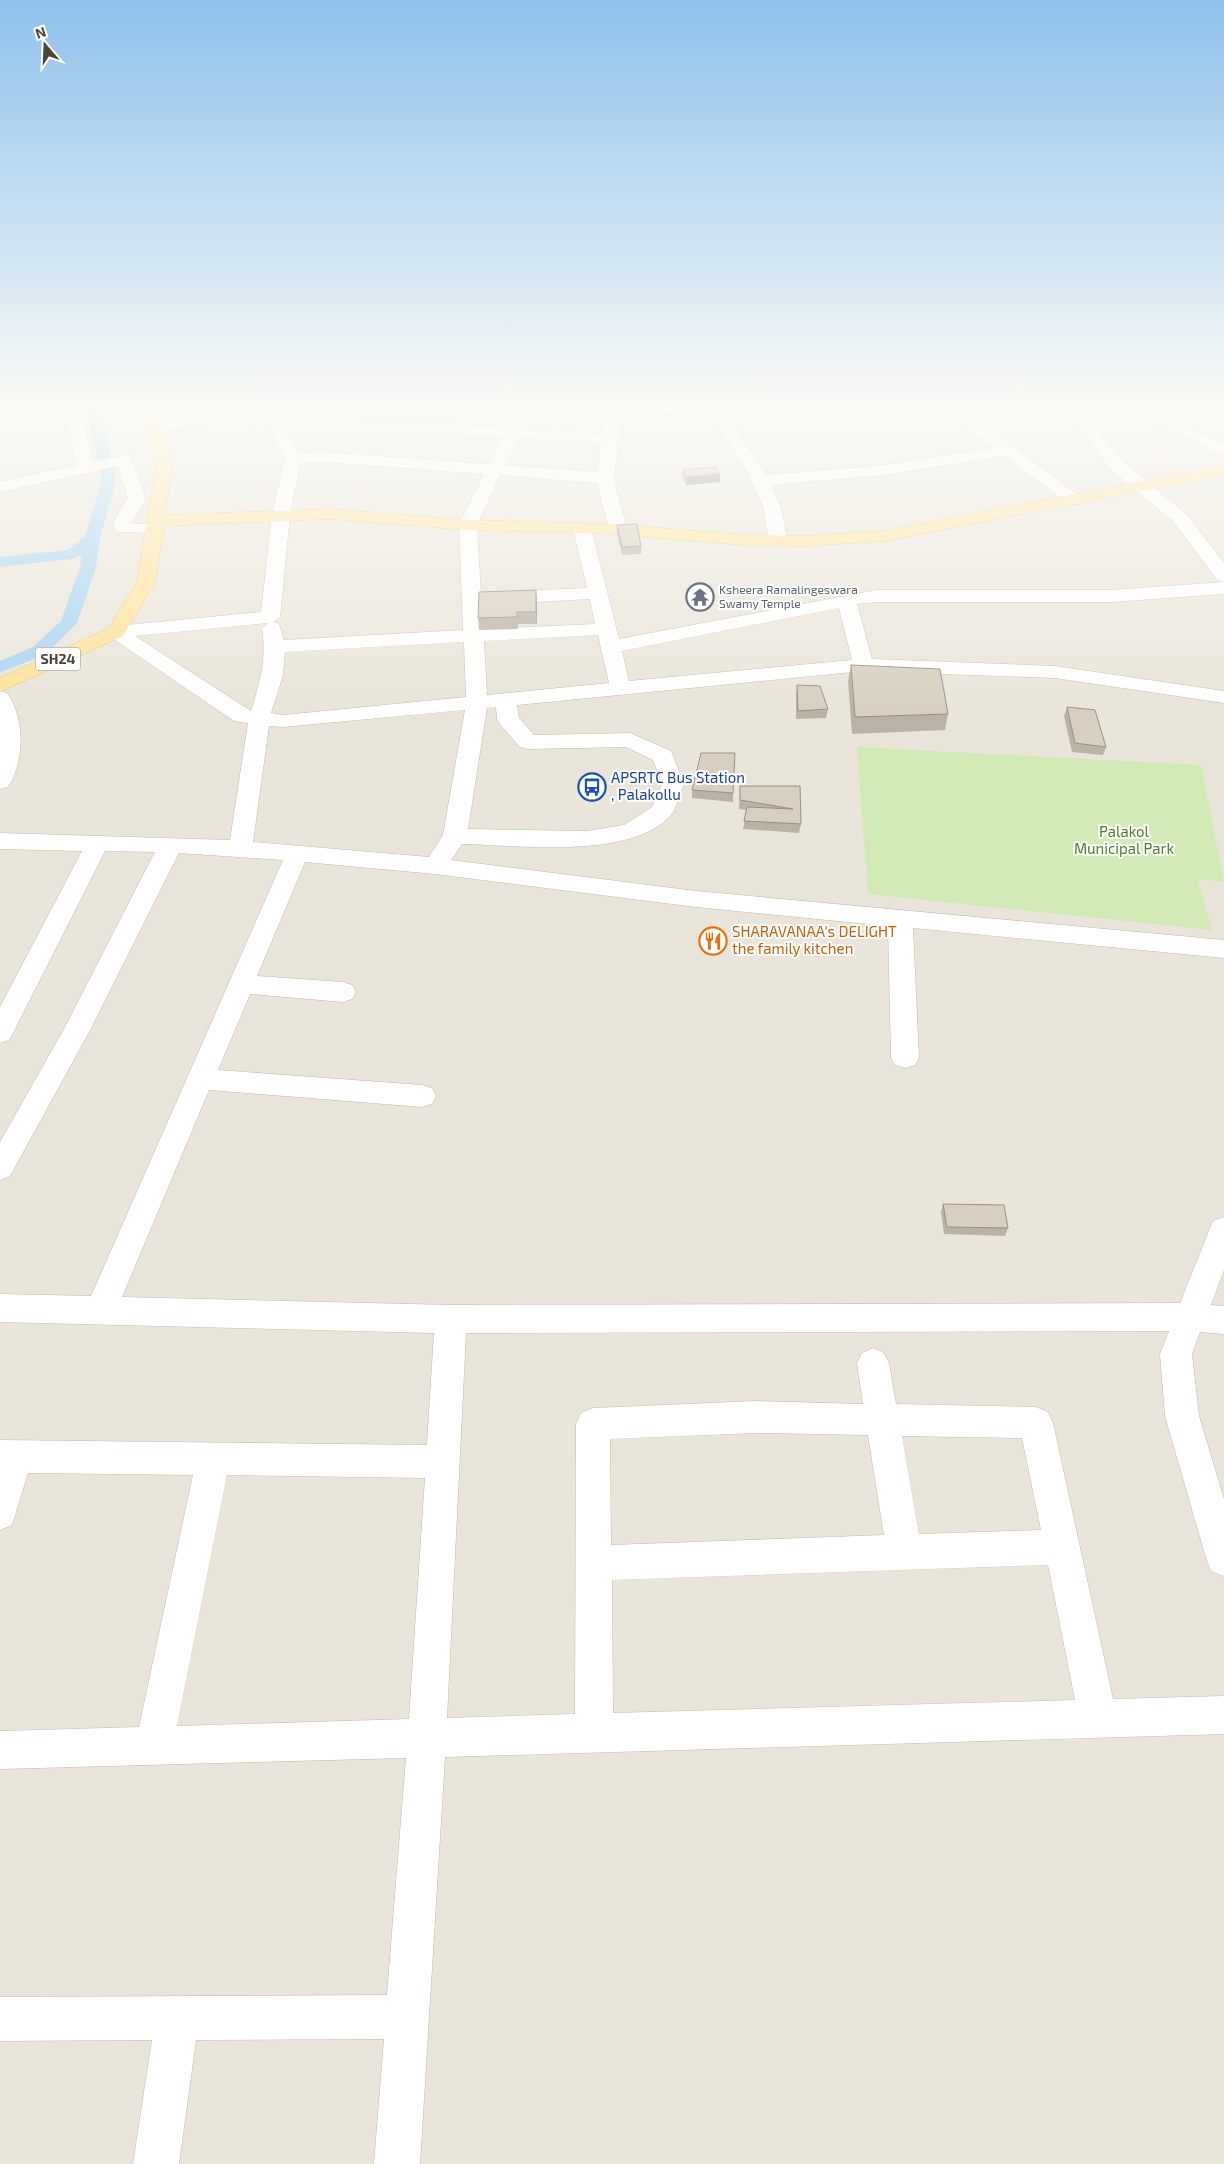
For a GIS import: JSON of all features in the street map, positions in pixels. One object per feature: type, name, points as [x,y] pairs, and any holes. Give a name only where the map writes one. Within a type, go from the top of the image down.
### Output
[{"type":"main road","points":[[116,632],[146,582],[157,508]]},
{"type":"main road","points":[[154,525],[329,514],[468,525],[618,529],[778,541],[885,536],[1033,508]]},
{"type":"main road","name":"SH24","points":[[0,686],[116,632]]},
{"type":"street","points":[[130,508],[122,523],[123,528],[154,525]]},
{"type":"street","points":[[240,848],[258,718],[273,675],[275,646],[270,617],[283,508]]},
{"type":"street","points":[[435,866],[455,836],[477,702],[468,525],[476,508]]},
{"type":"street","points":[[613,508],[618,529]]},
{"type":"street","points":[[772,508],[778,541]]},
{"type":"street","points":[[1169,508],[1180,518],[1224,576]]},
{"type":"street","points":[[582,528],[621,688]]},
{"type":"street","points":[[275,646],[473,635],[609,638],[877,596],[1111,596],[1224,588]]},
{"type":"street","points":[[472,600],[598,593]]},
{"type":"street","points":[[848,600],[863,665]]},
{"type":"street","points":[[116,632],[270,617]]},
{"type":"street","points":[[116,632],[242,716],[283,721],[863,665],[1055,672],[1224,697]]},
{"type":"street","points":[[0,697],[5,705],[12,737],[0,782]]},
{"type":"street","points":[[455,836],[588,839],[631,831],[662,811],[673,784],[662,756],[630,740],[528,742],[508,719],[506,699]]},
{"type":"street","points":[[0,841],[98,842],[240,848],[435,866],[696,899],[1224,949]]},
{"type":"street","points":[[0,1033],[98,842]]},
{"type":"street","points":[[0,1168],[76,1032],[171,845]]},
{"type":"street","points":[[100,1311],[202,1079],[297,854]]},
{"type":"street","points":[[900,918],[905,1058]]},
{"type":"street","points":[[242,984],[343,992]]},
{"type":"street","points":[[202,1079],[422,1096]]},
{"type":"street","points":[[1224,1230],[1176,1354],[1182,1416],[1224,1558]]},
{"type":"street","points":[[0,1308],[451,1319],[1189,1317],[1224,1320]]},
{"type":"street","points":[[397,2164],[427,1738],[451,1319]]},
{"type":"street","points":[[873,1363],[904,1552]]},
{"type":"street","points":[[594,1733],[593,1424],[757,1417],[1036,1423],[1098,1719]]},
{"type":"street","points":[[0,1513],[8,1456],[443,1462]]},
{"type":"street","points":[[154,1745],[214,1458]]},
{"type":"street","points":[[594,1563],[1062,1547]]},
{"type":"street","points":[[0,1750],[1224,1715]]},
{"type":"street","points":[[0,2019],[407,2017]]},
{"type":"street","points":[[156,2164],[177,2018]]},
{"type":"shaded area","points":[[0,508],[1224,508],[1224,2164],[0,2164]]},
{"type":"green space","name":"Palakol Municipal Park","points":[[857,747],[1201,765],[1224,882],[1198,879],[1212,930],[868,894]]},
{"type":"building","points":[[637,524],[641,546],[622,547],[617,525]]},
{"type":"building","points":[[536,590],[536,612],[517,612],[517,617],[478,618],[479,592]]},
{"type":"building","points":[[851,665],[940,669],[948,714],[855,717]]},
{"type":"building","points":[[797,685],[820,686],[828,709],[798,711]]},
{"type":"building","points":[[1067,707],[1095,710],[1106,747],[1075,743]]},
{"type":"building","points":[[701,753],[735,753],[733,793],[692,790]]},
{"type":"building","points":[[740,786],[800,786],[801,824],[744,821],[747,807],[793,809],[740,800]]},
{"type":"building","points":[[943,1204],[1004,1205],[1008,1228],[947,1227]]},
{"type":"waterway","points":[[92,538],[101,508]]},
{"type":"waterway","points":[[0,562],[72,554],[92,538]]},
{"type":"waterway","points":[[0,667],[39,651],[69,623],[88,567],[92,538]]},
{"type":"place","name":"Ksheera Ramalingeswara Swamy Temple","points":[[700,597]]},
{"type":"place","name":"APSRTC Bus Station , Palakollu","points":[[592,787]]},
{"type":"place","name":"SHARAVANAA's DELIGHT the family kitchen","points":[[713,941]]}]
